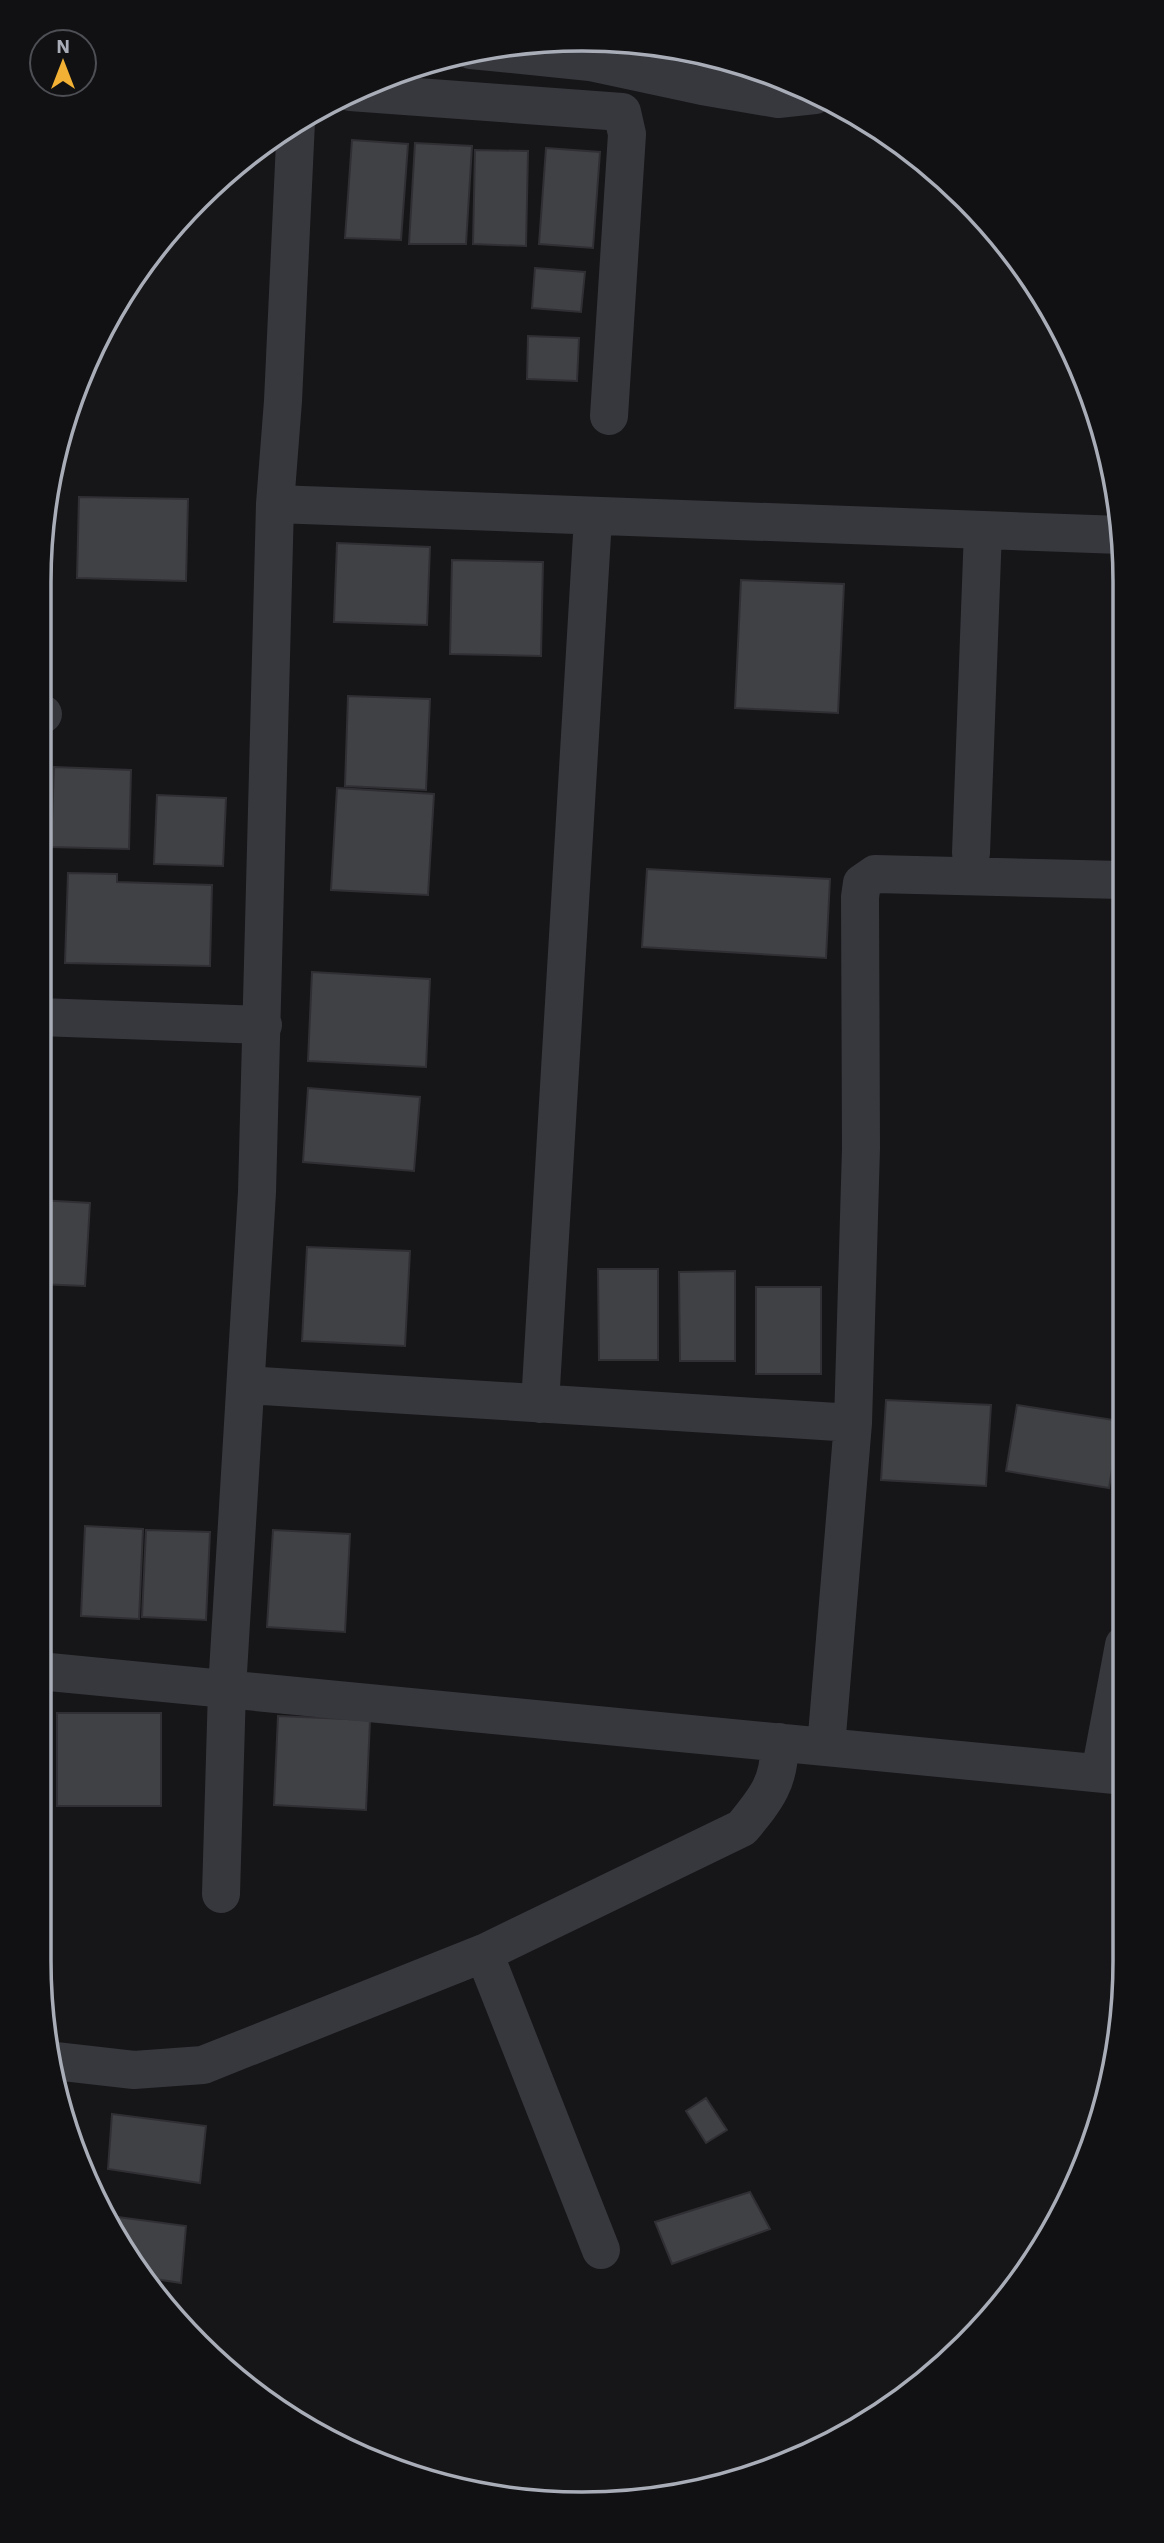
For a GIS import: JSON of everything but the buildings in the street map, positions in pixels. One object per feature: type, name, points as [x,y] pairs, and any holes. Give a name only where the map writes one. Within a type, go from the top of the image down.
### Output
[{"type":"street","points":[[517,55],[590,62],[778,99],[798,97]]},
{"type":"street","points":[[372,94],[621,111],[627,135],[609,416]]},
{"type":"street","points":[[221,1895],[227,1689],[246,1385],[263,1025],[275,505],[284,401],[295,135]]},
{"type":"street","points":[[275,505],[1111,534]]},
{"type":"street","points":[[540,1404],[593,518]]},
{"type":"street","points":[[971,853],[983,530]]},
{"type":"street","points":[[826,1747],[853,1423],[861,1148],[859,897],[862,883],[875,874],[1113,880]]},
{"type":"street","points":[[51,1017],[263,1025]]},
{"type":"street","points":[[246,1385],[853,1423]]},
{"type":"street","points":[[51,1672],[1112,1774]]},
{"type":"street","points":[[61,2066],[134,2070],[203,2066],[484,1953],[742,1828],[768,1797],[780,1763],[779,1742]]},
{"type":"street","points":[[484,1953],[601,2250]]}]
